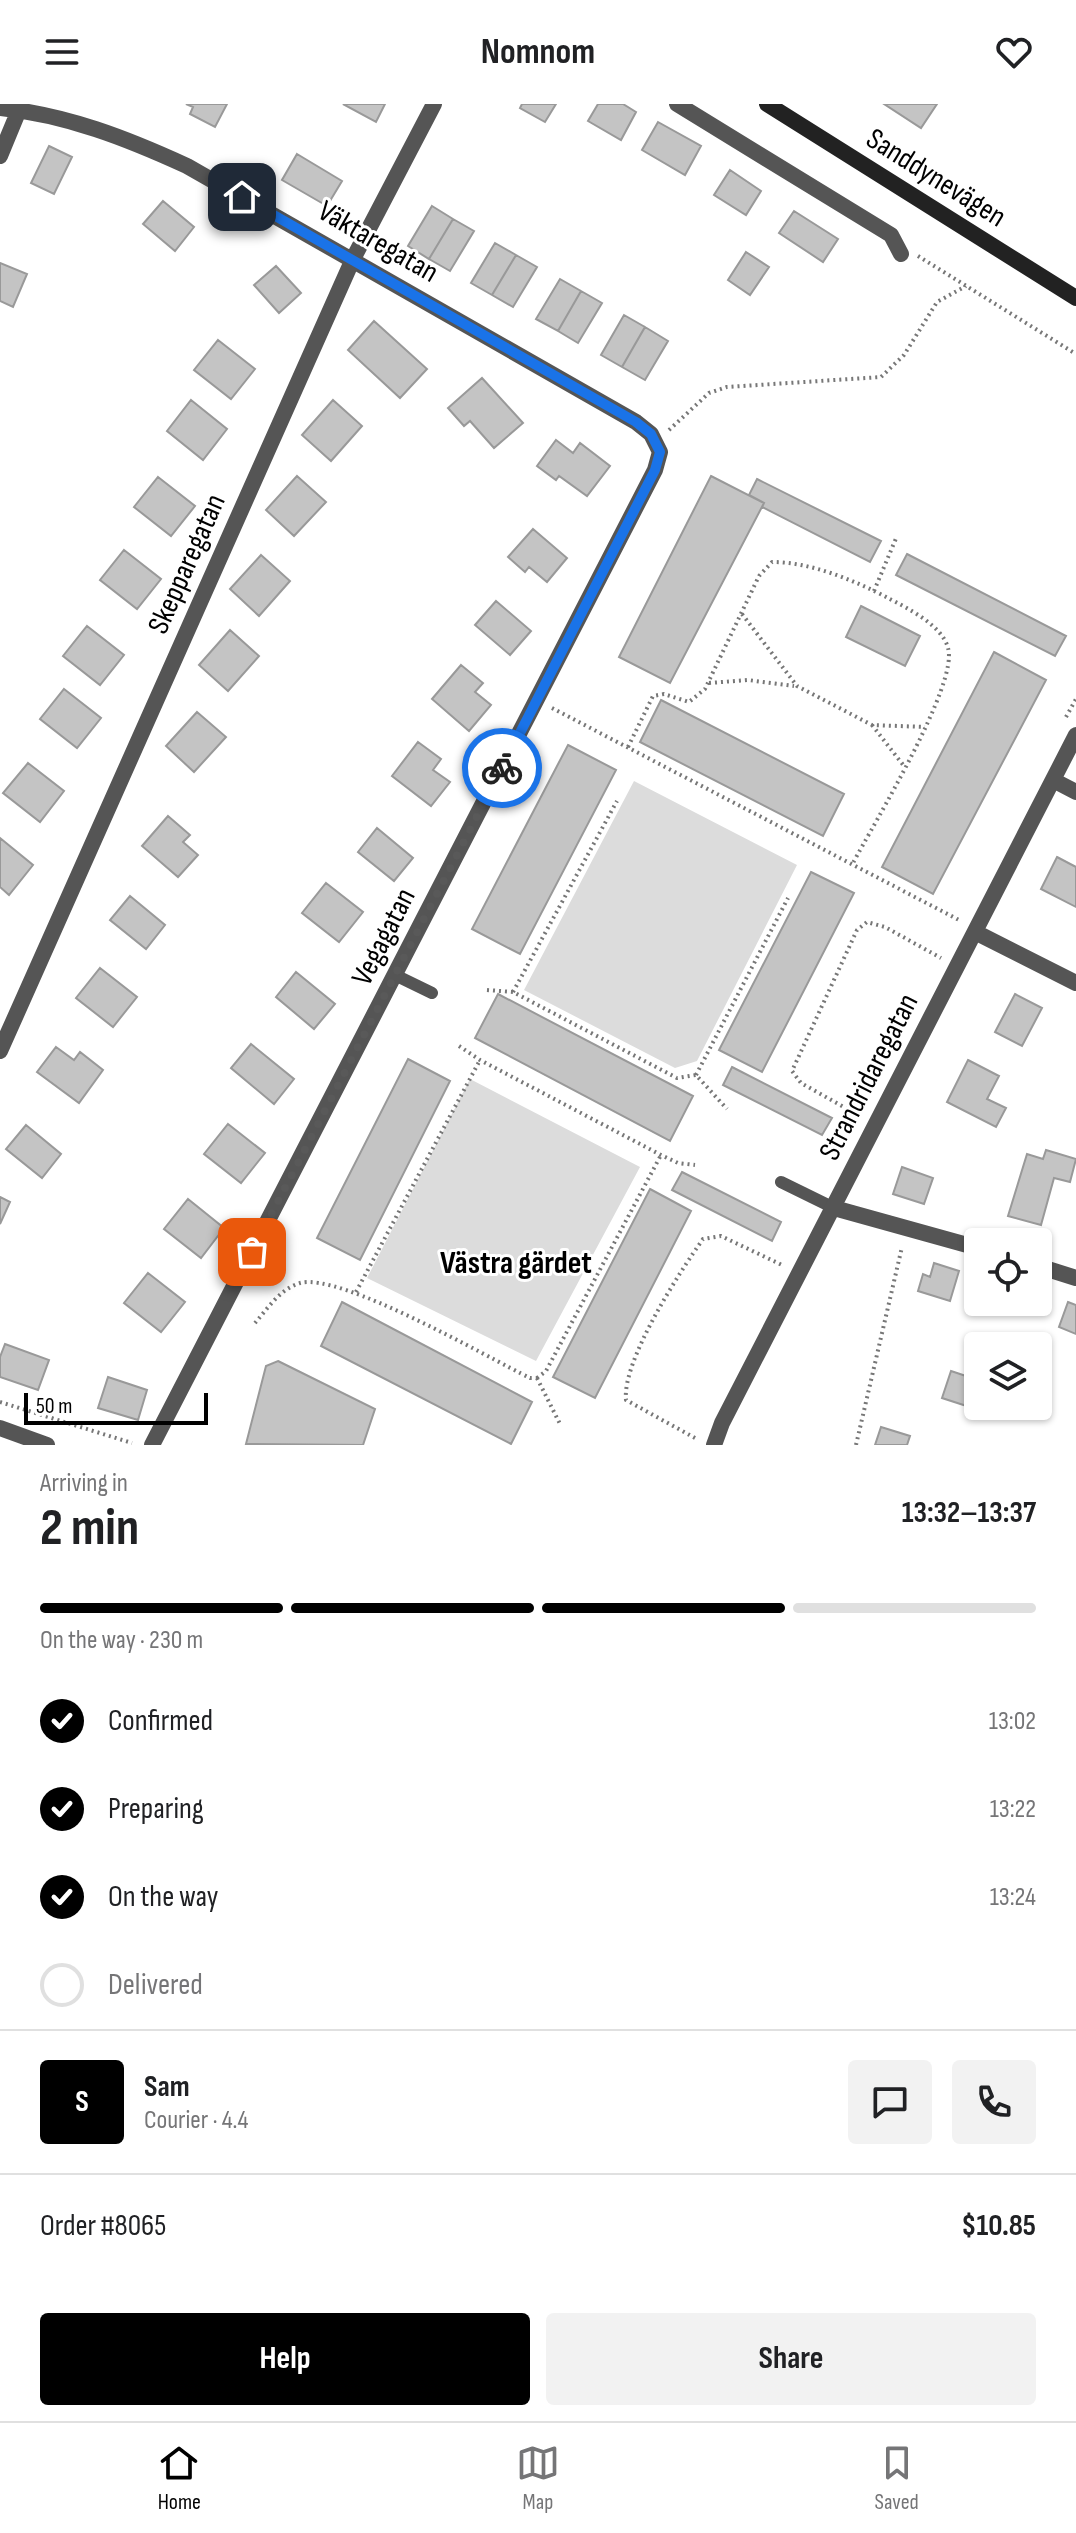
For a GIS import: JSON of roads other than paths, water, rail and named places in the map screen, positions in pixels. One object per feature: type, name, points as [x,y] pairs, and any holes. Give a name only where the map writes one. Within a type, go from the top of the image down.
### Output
[{"type":"street","name":"Skepparegatan","points":[[0,1051],[353,259],[434,104]]},
{"type":"street","points":[[677,104],[891,235],[901,254]]},
{"type":"street","name":"Sanddynevägen","points":[[767,104],[1076,298]]},
{"type":"street","name":"Väktaregatan","points":[[0,108],[114,133],[187,166],[636,422],[658,447]]},
{"type":"street","points":[[0,156],[19,110]]},
{"type":"street","name":"Vegagatan","points":[[152,1445],[655,470],[658,447]]},
{"type":"street","name":"Strandridaregatan","points":[[714,1445],[722,1423],[1076,735]]},
{"type":"street","points":[[1053,780],[1076,792]]},
{"type":"street","points":[[975,932],[1076,983]]},
{"type":"street","points":[[834,1208],[964,1244]]},
{"type":"street","points":[[1052,1270],[1076,1278]]},
{"type":"street","points":[[0,1428],[47,1445]]},
{"type":"lane","points":[[395,975],[432,993]]},
{"type":"lane","points":[[781,1182],[834,1208]]},
{"type":"district","name":"Västra gärdet","points":[[516,1263]]}]
